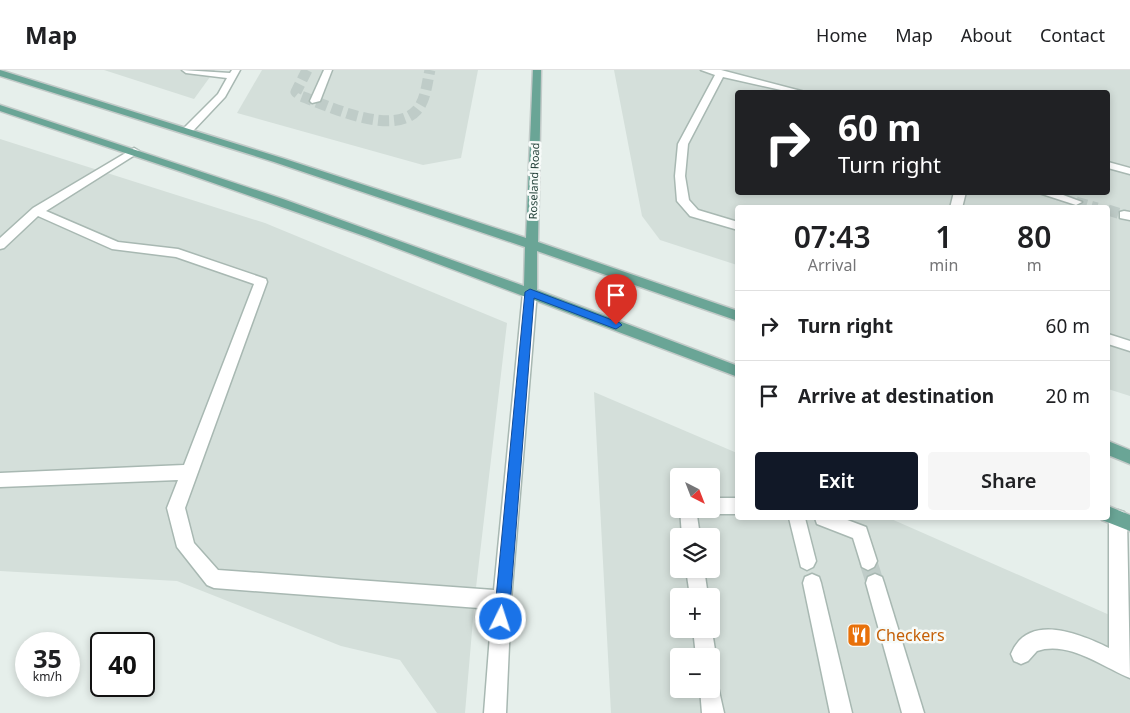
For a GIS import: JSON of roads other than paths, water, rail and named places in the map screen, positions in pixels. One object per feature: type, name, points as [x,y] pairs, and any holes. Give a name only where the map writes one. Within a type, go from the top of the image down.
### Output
[{"type":"main road","name":"Roseland Road","points":[[530,292],[538,70]]},
{"type":"main road","points":[[0,73],[188,130],[532,244],[735,315]]},
{"type":"main road","points":[[0,108],[134,151],[530,292],[735,371]]},
{"type":"main road","points":[[1110,449],[1130,457]]},
{"type":"street","points":[[186,70],[234,73],[222,95],[188,130]]},
{"type":"street","points":[[314,101],[328,70]]},
{"type":"street","points":[[705,70],[792,90]]},
{"type":"street","points":[[721,73],[683,144],[680,176],[684,201],[694,214],[735,225]]},
{"type":"street","points":[[0,245],[37,211],[134,151]]},
{"type":"street","points":[[1110,166],[1130,171]]},
{"type":"street","points":[[1052,195],[1076,202]]},
{"type":"street","points":[[37,211],[116,246],[178,253],[261,282],[176,508],[186,547],[214,579],[502,600]]},
{"type":"street","points":[[495,713],[502,600],[530,292]]},
{"type":"street","points":[[1110,340],[1130,346]]},
{"type":"street","points":[[0,480],[190,472]]},
{"type":"street","points":[[720,506],[735,506]]},
{"type":"street","points":[[1021,654],[1031,644],[1047,638],[1065,640],[1125,666],[1118,518]]},
{"type":"street","points":[[797,520],[807,561]]},
{"type":"street","points":[[829,520],[860,533],[868,561]]},
{"type":"street","points":[[812,584],[841,713]]},
{"type":"street","points":[[875,584],[913,713]]},
{"type":"street","points":[[712,698],[714,713]]},
{"type":"tunnel","points":[[307,70],[296,92],[301,96],[360,117],[393,121],[406,118],[420,106],[430,70]]},
{"type":"tunnel","points":[[1076,202],[1086,205]]},
{"type":"tunnel","points":[[1110,211],[1124,215]]},
{"type":"tunnel","points":[[868,561],[875,583]]},
{"type":"place","name":"Checkers","points":[[859,635]]}]
